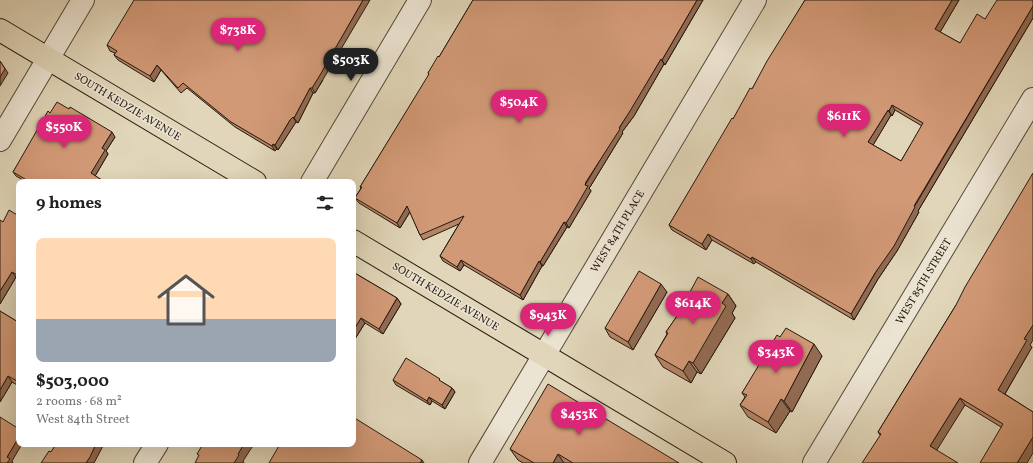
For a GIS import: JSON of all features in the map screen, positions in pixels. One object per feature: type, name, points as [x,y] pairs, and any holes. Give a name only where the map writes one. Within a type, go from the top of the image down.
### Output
[{"type":"main road","name":"SOUTH KEDZIE AVENUE","points":[[0,30],[250,179]]},
{"type":"main road","name":"SOUTH KEDZIE AVENUE","points":[[356,242],[725,463]]},
{"type":"street","points":[[0,140],[83,0]]},
{"type":"street","points":[[314,179],[420,0]]},
{"type":"street","name":"WEST 84TH PLACE","points":[[480,463],[755,0]]},
{"type":"street","name":"WEST 85TH STREET","points":[[814,463],[1033,99]]},
{"type":"street","points":[[145,463],[155,447]]},
{"type":"building","points":[[134,0],[363,0],[320,75],[312,88],[310,88],[294,118],[293,117],[290,120],[275,145],[273,144],[272,146],[231,122],[183,83],[178,88],[157,65],[150,76],[114,55],[117,51],[107,45]]},
{"type":"building","points":[[473,0],[697,0],[662,60],[661,59],[619,128],[620,129],[586,182],[585,185],[588,186],[570,217],[566,223],[564,222],[540,262],[539,261],[520,295],[461,260],[457,267],[440,256],[464,216],[420,235],[407,206],[397,223],[356,199],[362,187],[360,187],[429,74],[428,73],[438,56],[439,57]]},
{"type":"building","points":[[805,0],[952,0],[935,29],[960,43],[977,14],[985,19],[997,0],[1033,0],[1033,6],[914,206],[915,207],[894,246],[875,273],[851,314],[752,257],[751,259],[708,234],[702,244],[669,225],[750,88],[752,89],[767,61]],"holes":[[[892,105],[923,123],[901,161],[868,142]]]},
{"type":"building","points":[[0,61],[5,69],[0,77]]},
{"type":"building","points":[[57,102],[69,109],[70,107],[112,132],[102,148],[105,150],[91,173],[100,179],[25,179],[13,172],[48,111],[50,113]]},
{"type":"building","points":[[1033,173],[1033,325],[1024,339],[1027,340],[998,390],[1033,412],[1033,437],[1017,463],[980,463],[1003,424],[960,398],[930,446],[958,463],[862,463],[881,434],[878,432],[956,305],[965,287]]},
{"type":"building","points":[[9,210],[16,214],[16,274],[12,272],[0,291],[0,220],[3,222]]},
{"type":"building","points":[[639,271],[661,284],[628,342],[605,328]]},
{"type":"building","points":[[356,274],[397,298],[379,329],[361,318],[356,326]]},
{"type":"building","points":[[698,277],[728,294],[722,303],[726,306],[693,363],[689,361],[683,371],[655,355],[668,333],[666,332],[684,306],[683,305]]},
{"type":"building","points":[[0,311],[16,321],[16,380],[8,376],[0,390]]},
{"type":"building","points":[[786,328],[814,344],[784,401],[781,399],[768,422],[740,405],[747,395],[742,393],[777,335],[780,337]]},
{"type":"building","points":[[406,358],[452,388],[442,405],[429,397],[427,401],[393,380]]},
{"type":"building","points":[[548,384],[679,463],[573,463],[558,454],[553,463],[534,463],[510,449]]},
{"type":"building","points":[[0,417],[16,427],[16,442],[7,457],[10,459],[7,463],[0,463]]},
{"type":"building","points":[[356,419],[422,460],[420,463],[269,463],[278,447],[356,447]]},
{"type":"building","points":[[54,447],[95,447],[86,463],[41,463],[49,451],[51,452]]},
{"type":"building","points":[[201,447],[242,447],[234,463],[195,463],[199,455],[197,454]]}]
